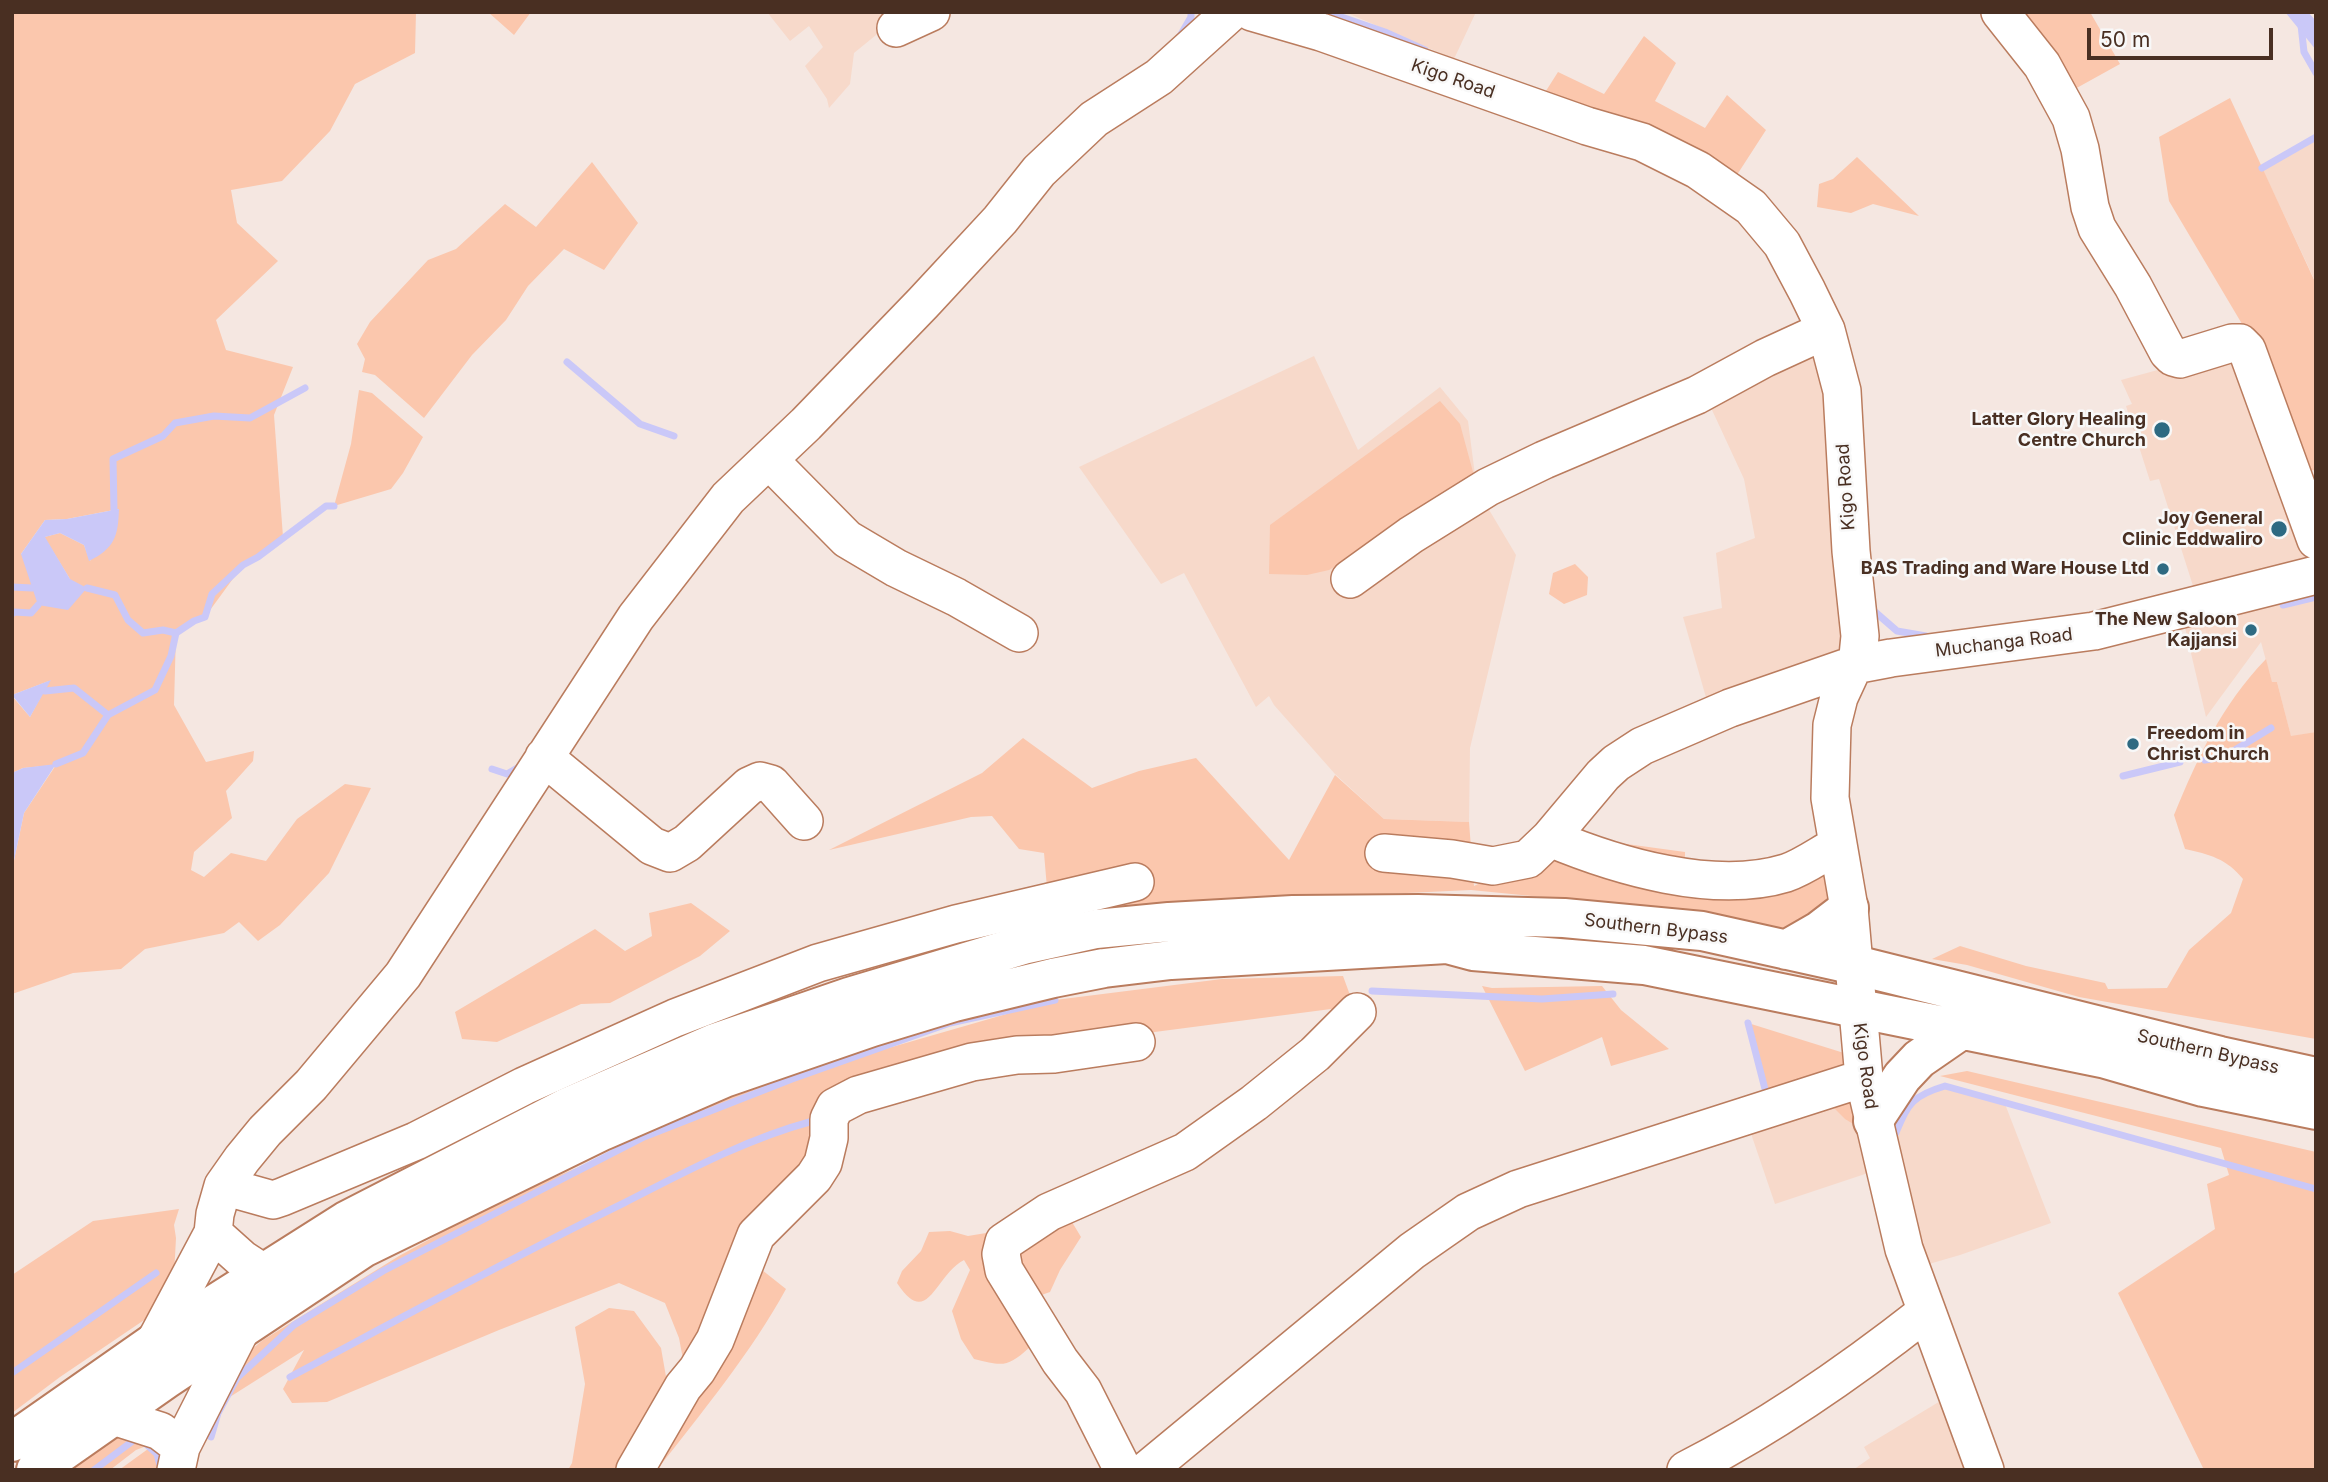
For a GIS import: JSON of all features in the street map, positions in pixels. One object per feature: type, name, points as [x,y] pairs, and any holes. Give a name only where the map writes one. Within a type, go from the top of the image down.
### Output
[{"type":"highway","points":[[1786,950],[1819,931],[1849,908]]},
{"type":"highway","name":"Southern Bypass","points":[[12,1443],[155,1342],[346,1221],[568,1107],[703,1048],[849,997],[1023,945],[1096,929],[1293,915],[1418,914],[1564,918],[1690,930],[1856,965],[2211,1071],[2316,1110]]},
{"type":"highway","name":"Southern Bypass","points":[[36,1470],[363,1248],[614,1126],[724,1078],[872,1027],[954,1002],[1104,968],[1171,960],[1447,944],[1473,951],[1536,954],[1644,965],[2106,1059],[2211,1071],[2316,1077]]},
{"type":"highway","points":[[1873,1121],[1902,1077],[1919,1059],[1961,1030]]},
{"type":"highway","points":[[2211,1071],[2316,1061]]},
{"type":"highway","points":[[2211,1071],[2316,1126]]},
{"type":"street","points":[[896,28],[931,12]]},
{"type":"street","points":[[155,1342],[213,1233],[223,1186],[265,1131],[311,1085],[403,975],[636,617],[729,498],[923,303],[1000,220],[1039,171],[1094,118],[1159,76],[1231,12]]},
{"type":"street","name":"Kigo Road","points":[[1252,12],[1320,22],[1587,126],[1643,142],[1698,170],[1751,207],[1782,244],[1826,330],[1842,391],[1851,551],[1860,636],[1858,656],[1839,697],[1832,725],[1830,798],[1856,965],[1864,1079],[1904,1249],[1985,1470]]},
{"type":"street","points":[[2000,12],[2042,65],[2071,118],[2097,228],[2133,286],[2168,352],[2173,358],[2179,359],[2232,343],[2240,343],[2247,350],[2316,540]]},
{"type":"street","points":[[1350,579],[1411,535],[1488,487],[1544,460],[1697,395],[1765,358],[1826,330]]},
{"type":"street","points":[[769,460],[847,539],[896,569],[956,597],[1019,633]]},
{"type":"street","name":"Muchanga Road","points":[[1384,853],[1493,866],[1528,859],[1616,763],[1642,746],[1730,708],[1854,665],[1891,657],[2094,631],[2316,575]]},
{"type":"street","points":[[544,757],[652,846],[670,853],[688,843],[749,786],[760,781],[772,784],[804,821]]},
{"type":"street","points":[[1550,838],[1589,854],[1706,880],[1737,880],[1788,872],[1838,845]]},
{"type":"street","points":[[223,1186],[273,1200],[282,1197],[416,1141],[524,1086],[675,1018],[818,963],[956,924],[1135,881]]},
{"type":"street","points":[[1123,1470],[1083,1391],[1060,1361],[1004,1270],[1000,1254],[1004,1242],[1049,1212],[1185,1152],[1254,1103],[1315,1054],[1357,1012]]},
{"type":"street","points":[[635,1470],[683,1387],[715,1340],[756,1235],[814,1177],[823,1163],[829,1138],[829,1119],[835,1107],[858,1095],[972,1062],[1136,1042]]},
{"type":"street","points":[[1147,1470],[1412,1251],[1468,1212],[1518,1189],[1864,1079]]},
{"type":"street","points":[[213,1233],[242,1259],[265,1273]]},
{"type":"street","points":[[1686,1470],[1790,1410],[1926,1312]]},
{"type":"street","points":[[113,1416],[160,1432],[179,1459],[241,1329]]},
{"type":"shaded area","points":[[12,12],[416,12],[415,53],[355,84],[330,131],[282,181],[231,190],[237,223],[278,261],[216,320],[226,350],[293,367],[274,415],[283,537],[243,565],[205,617],[176,633],[174,705],[206,762],[254,751],[253,761],[226,791],[232,818],[194,852],[191,870],[204,877],[231,853],[266,861],[297,819],[345,784],[371,788],[329,873],[280,925],[258,941],[239,922],[224,933],[145,949],[121,969],[73,973],[12,994],[12,870],[24,813],[56,765],[23,768],[12,773],[12,696],[30,717],[49,681],[12,695]],"holes":[[[119,509],[90,561],[84,545],[60,533],[44,537],[70,579],[21,554],[45,520],[67,519]]]},
{"type":"shaded area","points":[[488,12],[531,12],[514,35]]},
{"type":"shaded area","points":[[767,12],[911,12],[892,22],[854,53],[850,84],[829,108],[827,99],[805,66],[823,47],[809,26],[790,41]]},
{"type":"shaded area","points":[[1345,12],[1476,12],[1454,59]]},
{"type":"shaded area","points":[[2028,12],[2090,12],[2120,64],[2064,95],[2017,21]]},
{"type":"shaded area","points":[[1644,36],[1676,63],[1655,101],[1705,128],[1727,95],[1766,130],[1733,181],[1544,94],[1558,72],[1604,94]]},
{"type":"shaded area","points":[[2230,98],[2316,284],[2316,470],[2297,472],[2245,329],[2169,201],[2159,137]]},
{"type":"shaded area","points":[[2316,134],[2316,283],[2262,168]]},
{"type":"shaded area","points":[[1857,157],[1919,216],[1873,204],[1851,213],[1817,207],[1819,184],[1833,179]]},
{"type":"shaded area","points":[[592,162],[638,223],[604,270],[564,249],[528,286],[506,320],[472,355],[424,418],[375,375],[362,372],[365,359],[357,344],[370,322],[428,260],[456,249],[505,204],[536,227]]},
{"type":"shaded area","points":[[1816,347],[1825,358],[1852,645],[1709,708],[1683,617],[1722,608],[1716,553],[1755,538],[1744,479],[1706,397]]},
{"type":"shaded area","points":[[2231,350],[2316,561],[2194,589],[2159,479],[2150,481],[2126,406],[2132,404],[2121,380]]},
{"type":"shaded area","points":[[1314,356],[1358,450],[1440,387],[1468,421],[1476,483],[1516,555],[1470,748],[1469,822],[1384,819],[1335,774],[1269,696],[1256,707],[1184,573],[1161,584],[1079,467]]},
{"type":"shaded area","points":[[359,390],[372,393],[423,437],[391,489],[334,506],[351,444]]},
{"type":"shaded area","points":[[1440,401],[1460,424],[1476,483],[1329,570],[1307,575],[1269,574],[1270,525]]},
{"type":"shaded area","points":[[1575,564],[1588,577],[1587,595],[1564,604],[1549,594],[1553,573]]},
{"type":"shaded area","points":[[2316,591],[2316,732],[2291,737],[2277,682],[2272,683],[2261,642],[2206,717],[2183,619]]},
{"type":"shaded area","points":[[2266,659],[2272,682],[2277,682],[2291,736],[2316,732],[2316,1039],[2079,997],[1967,965],[1932,959],[1960,946],[2026,966],[2105,983],[2108,989],[2167,988],[2189,950],[2231,913],[2243,879],[2217,858],[2185,849],[2174,815],[2224,713]]},
{"type":"shaded area","points":[[1023,738],[1092,788],[1139,771],[1196,758],[1289,860],[1335,775],[1384,819],[1469,822],[1474,886],[1542,853],[1576,816],[1592,842],[1685,852],[1685,877],[1827,847],[1833,912],[1794,930],[1653,908],[1471,890],[1127,906],[1050,923],[1044,853],[1019,849],[992,816],[971,817],[829,850],[982,773]]},
{"type":"shaded area","points":[[691,903],[730,931],[700,956],[610,1003],[581,1004],[497,1042],[462,1039],[455,1012],[595,929],[625,951],[652,936],[649,913]]},
{"type":"shaded area","points":[[1343,976],[1354,1006],[1147,1033],[853,1085],[815,1159],[752,1262],[786,1289],[742,1359],[657,1470],[690,1396],[679,1338],[665,1303],[619,1283],[327,1402],[292,1403],[283,1389],[304,1350],[214,1407],[230,1367],[263,1340],[399,1256],[503,1199],[612,1153],[709,1104],[793,1071],[840,1062],[1055,1000],[1222,979]]},
{"type":"shaded area","points":[[1482,986],[1602,986],[1621,1010],[1669,1049],[1611,1066],[1602,1037],[1525,1071]]},
{"type":"shaded area","points":[[1748,1023],[1844,1053],[1845,1073],[1766,1093]]},
{"type":"shaded area","points":[[1967,1071],[2316,1152],[2316,1470],[2204,1470],[2118,1293],[2215,1229],[2207,1184],[2229,1175],[2221,1148],[1940,1076]]},
{"type":"shaded area","points":[[1855,1086],[1877,1170],[1775,1204],[1746,1119]]},
{"type":"shaded area","points":[[1945,1086],[2005,1104],[2051,1223],[1922,1266],[1891,1142],[1908,1107],[1922,1093]]},
{"type":"shaded area","points":[[1851,1088],[1865,1131],[1845,1119],[1823,1097]]},
{"type":"shaded area","points":[[179,1209],[174,1225],[174,1275],[156,1312],[12,1413],[12,1275],[93,1221]]},
{"type":"shaded area","points":[[1069,1217],[1081,1237],[1050,1292],[1030,1299],[1030,1347],[1010,1362],[998,1364],[974,1359],[961,1339],[952,1311],[970,1270],[964,1260],[924,1301],[916,1301],[908,1296],[897,1283],[902,1271],[921,1251],[929,1232],[950,1231],[968,1236],[986,1233],[994,1239]]},
{"type":"shaded area","points":[[609,1308],[634,1311],[661,1348],[668,1388],[622,1470],[568,1470],[572,1463],[585,1384],[575,1327]]},
{"type":"shaded area","points":[[1947,1397],[1974,1470],[1853,1470],[1870,1458],[1864,1447]]},
{"type":"shaded area","points":[[122,1430],[163,1440],[184,1470],[119,1470],[159,1441],[136,1450],[110,1470],[66,1470]]},
{"type":"water","points":[[2285,12],[2308,12],[2316,21],[2316,50]]},
{"type":"water","points":[[119,509],[118,527],[110,546],[89,561],[84,545],[60,533],[45,537],[70,579],[87,588],[68,610],[38,605],[21,554],[45,520],[67,519]]},
{"type":"water","points":[[51,680],[30,717],[12,695]]},
{"type":"water","points":[[56,764],[24,813],[12,870],[12,773],[23,768]]},
{"type":"waterway","points":[[1180,36],[1191,12]]},
{"type":"waterway","points":[[1327,12],[1385,32],[1425,50]]},
{"type":"waterway","points":[[2301,25],[2304,52],[2316,73]]},
{"type":"waterway","points":[[2262,168],[2316,137]]},
{"type":"waterway","points":[[567,362],[640,424],[674,436]]},
{"type":"waterway","points":[[114,510],[113,459],[163,436],[175,423],[214,416],[250,418],[305,388]]},
{"type":"waterway","points":[[87,588],[115,595],[128,620],[143,633],[163,630],[176,633],[205,617],[212,594],[243,565],[258,557],[326,506],[334,506]]},
{"type":"waterway","points":[[12,587],[32,588]]},
{"type":"waterway","points":[[2283,605],[2316,597]]},
{"type":"waterway","points":[[12,614],[31,613],[38,605]]},
{"type":"waterway","points":[[1873,606],[1874,611],[1897,631],[1926,636]]},
{"type":"waterway","points":[[56,764],[83,753],[108,715],[155,690],[171,656],[176,633]]},
{"type":"waterway","points":[[45,691],[74,688],[108,715]]},
{"type":"waterway","points":[[2205,760],[2225,756],[2271,728]]},
{"type":"waterway","points":[[2123,776],[2180,762]]},
{"type":"waterway","points":[[492,769],[507,774],[519,767]]},
{"type":"waterway","points":[[1372,991],[1542,999],[1613,994]]},
{"type":"waterway","points":[[211,1437],[218,1413],[237,1378],[294,1325],[383,1271],[644,1137],[792,1079],[950,1023],[1055,1000]]},
{"type":"waterway","points":[[1748,1023],[1766,1093]]},
{"type":"waterway","points":[[1893,1139],[1911,1104],[1923,1094],[1945,1086],[2316,1189]]},
{"type":"waterway","points":[[290,1377],[693,1168],[764,1137],[813,1121]]},
{"type":"waterway","points":[[12,1373],[156,1273]]},
{"type":"waterway","points":[[94,1470],[138,1437],[157,1454],[161,1469]]},
{"type":"place","name":"Latter Glory Healing Centre Church","points":[[2162,430]]},
{"type":"place","name":"Joy General Clinic Eddwaliro","points":[[2279,529]]},
{"type":"place","name":"BAS Trading and Ware House Ltd","points":[[2163,569]]},
{"type":"place","name":"The New Saloon Kajjansi","points":[[2251,630]]},
{"type":"place","name":"Freedom in Christ Church","points":[[2133,744]]}]
